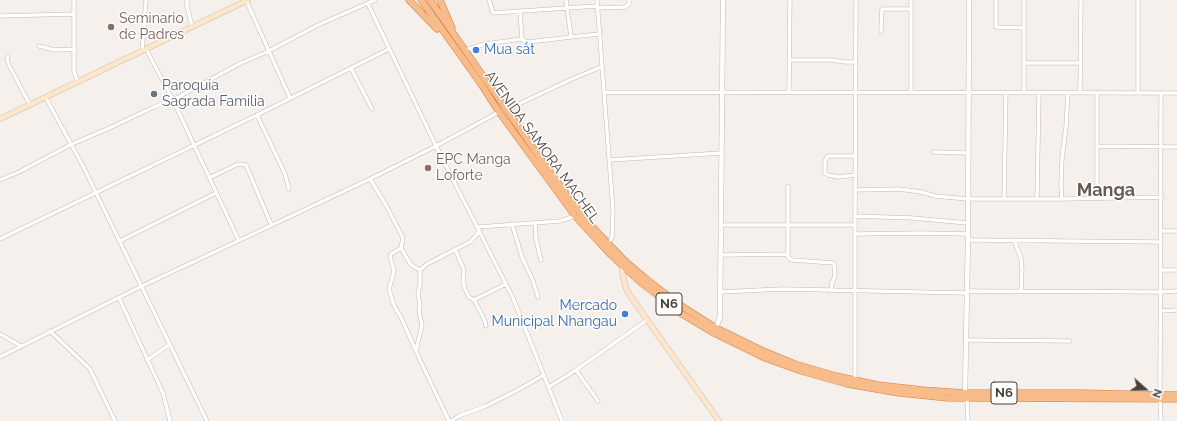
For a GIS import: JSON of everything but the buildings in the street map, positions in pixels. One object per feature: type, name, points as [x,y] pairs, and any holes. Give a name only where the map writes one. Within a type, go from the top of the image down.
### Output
[{"type":"highway","points":[[409,0],[448,38]]},
{"type":"highway","name":"AVENIDA SAMORA MACHEL","points":[[421,0],[481,84],[499,112],[575,216],[639,281],[688,317],[717,335],[765,358],[815,375],[866,388],[924,396],[966,395],[1044,398],[1052,396]]},
{"type":"highway","name":"AVENIDA SAMORA MACHEL","points":[[430,0],[506,110],[579,211],[608,243],[645,278],[716,328],[761,350],[795,364],[855,381]]},
{"type":"highway","points":[[440,0],[458,41]]},
{"type":"highway","name":"N6","points":[[855,381],[966,395],[1081,395],[1160,397],[1177,399]]},
{"type":"highway","name":"N6","points":[[1160,397],[1177,395]]},
{"type":"main road","points":[[0,119],[247,0]]},
{"type":"main road","points":[[623,266],[622,272],[626,288],[719,421]]},
{"type":"street","points":[[74,0],[74,72],[78,82]]},
{"type":"street","points":[[146,0],[144,50],[173,100],[238,239]]},
{"type":"street","points":[[187,0],[187,7],[192,26]]},
{"type":"street","points":[[247,0],[290,98]]},
{"type":"street","points":[[0,180],[19,172],[72,144],[173,100],[239,64],[269,51],[318,25],[375,0]]},
{"type":"street","points":[[489,0],[493,13],[597,7],[625,7],[629,4],[629,0]]},
{"type":"street","points":[[566,0],[571,37]]},
{"type":"street","points":[[597,0],[613,210],[612,238],[608,243]]},
{"type":"street","points":[[716,328],[720,316],[721,292],[723,0]]},
{"type":"street","points":[[789,92],[790,0]]},
{"type":"street","points":[[855,381],[854,225],[856,216],[856,0]]},
{"type":"street","points":[[911,0],[911,92]]},
{"type":"street","points":[[968,421],[966,395],[966,340],[969,0]]},
{"type":"street","points":[[996,0],[996,27],[1024,28]]},
{"type":"street","points":[[1024,0],[1024,93]]},
{"type":"street","points":[[1080,93],[1081,0]]},
{"type":"street","points":[[1138,0],[1138,93]]},
{"type":"street","points":[[368,4],[436,146],[513,298],[562,421]]},
{"type":"street","points":[[881,32],[882,9],[911,9]]},
{"type":"street","points":[[520,11],[522,40]]},
{"type":"street","points":[[0,16],[74,14]]},
{"type":"street","points":[[464,50],[486,44],[522,40],[529,42],[599,34]]},
{"type":"street","points":[[39,46],[54,50],[75,49]]},
{"type":"street","points":[[0,239],[194,144],[257,115],[389,49]]},
{"type":"street","points":[[8,56],[7,59],[9,65],[30,105]]},
{"type":"street","points":[[790,60],[831,60],[855,62]]},
{"type":"street","points":[[1024,63],[1081,63]]},
{"type":"street","points":[[506,110],[601,67]]},
{"type":"street","points":[[351,68],[372,109]]},
{"type":"street","points":[[604,92],[1177,93]]},
{"type":"street","points":[[1004,199],[1006,92]]},
{"type":"street","points":[[1037,198],[1040,93]]},
{"type":"street","points":[[1062,199],[1062,158],[1068,93]]},
{"type":"street","points":[[1097,93],[1097,198]]},
{"type":"street","points":[[1160,421],[1162,311],[1161,93]]},
{"type":"street","points":[[46,98],[72,144],[96,192],[207,421]]},
{"type":"street","points":[[0,357],[142,286],[220,250],[238,239],[370,179],[499,112]]},
{"type":"street","points":[[257,115],[285,174],[289,189]]},
{"type":"street","points":[[1096,146],[1177,147]]},
{"type":"street","points":[[933,152],[968,153]]},
{"type":"street","points":[[609,160],[722,153]]},
{"type":"street","points":[[855,156],[828,156],[825,162],[825,173],[828,175],[838,177],[855,176]]},
{"type":"street","points":[[209,178],[238,164],[246,165],[271,224]]},
{"type":"street","points":[[370,179],[402,235],[403,241],[401,248],[390,254],[394,271],[389,289],[395,308],[401,317],[450,421],[516,392],[544,375]]},
{"type":"street","points":[[788,186],[788,254],[790,259],[833,263],[835,276],[831,291]]},
{"type":"street","points":[[855,190],[899,189],[921,192],[929,195],[968,200],[1162,197]]},
{"type":"street","points":[[120,241],[216,193]]},
{"type":"street","points":[[478,227],[560,221],[575,216]]},
{"type":"street","points":[[856,216],[912,218],[968,223]]},
{"type":"street","points":[[534,223],[541,260]]},
{"type":"street","points":[[512,224],[522,257],[533,281],[538,297]]},
{"type":"street","points":[[721,225],[854,225]]},
{"type":"street","points":[[1162,231],[1177,231]]},
{"type":"street","points":[[416,350],[422,325],[418,294],[420,270],[427,264],[470,242],[480,232]]},
{"type":"street","points":[[854,234],[968,234]]},
{"type":"street","points":[[968,240],[1161,242]]},
{"type":"street","points":[[1014,240],[1021,258],[1021,291]]},
{"type":"street","points":[[401,248],[411,265],[420,270]]},
{"type":"street","points":[[455,249],[464,270],[463,281],[465,289],[469,297],[474,300],[486,326]]},
{"type":"street","points":[[721,255],[788,254]]},
{"type":"street","points":[[1161,270],[1177,270]]},
{"type":"street","points":[[474,300],[506,284]]},
{"type":"street","points":[[721,292],[782,289],[831,291],[967,292],[1177,291]]},
{"type":"street","points":[[119,298],[163,393],[170,421]]},
{"type":"street","points":[[1162,311],[1177,310]]},
{"type":"street","points":[[549,387],[576,370],[647,320]]},
{"type":"street","points":[[50,332],[90,368],[115,421]]},
{"type":"street","points":[[0,334],[21,346]]},
{"type":"street","points":[[966,340],[1070,341]]},
{"type":"street","points":[[147,360],[170,345]]},
{"type":"street","points":[[576,370],[588,390],[598,402]]},
{"type":"place","name":"Seminario de Padres","points":[[111,27]]},
{"type":"place","name":"Mua sắt","points":[[476,50]]},
{"type":"place","name":"Paroquia Sagrada Familia","points":[[154,94]]},
{"type":"place","name":"EPC Manga Loforte","points":[[428,168]]},
{"type":"place","name":"Mercado Municipal Nhangau","points":[[625,314]]},
{"type":"district","name":"Manga","points":[[1106,191]]}]
